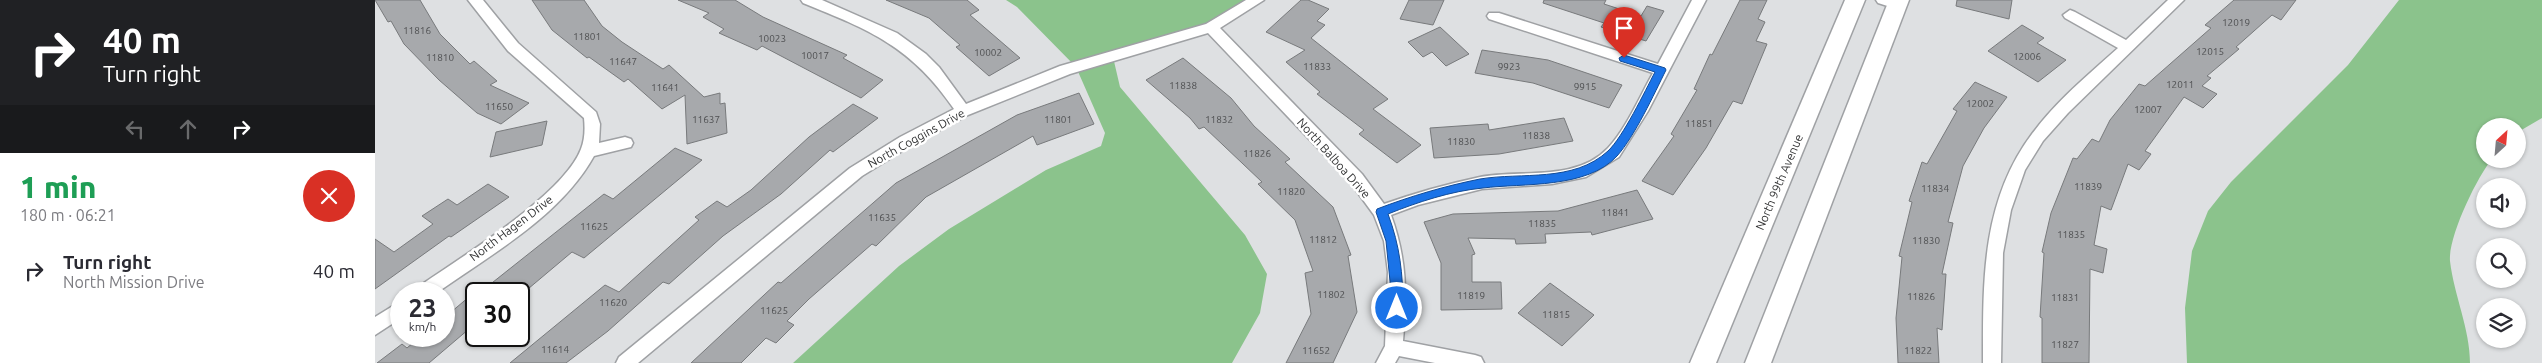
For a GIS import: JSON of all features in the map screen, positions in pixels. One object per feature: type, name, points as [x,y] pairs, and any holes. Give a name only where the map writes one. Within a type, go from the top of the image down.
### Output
[{"type":"main road","name":"North 99th Avenue","points":[[1703,363],[1855,0]]},
{"type":"main road","points":[[1758,363],[1893,1]]},
{"type":"street","name":"North Hagen Drive","points":[[437,282],[551,199],[571,178],[589,150],[593,127],[591,116],[513,47],[475,0]]},
{"type":"street","points":[[808,0],[878,29],[909,48],[934,71],[963,111]]},
{"type":"street","name":"North Coggins Drive","points":[[625,363],[793,222],[856,172],[905,141],[963,111],[1065,70],[1211,27],[1257,0]]},
{"type":"street","points":[[1381,212],[1416,198],[1481,183],[1552,178],[1586,170],[1613,153],[1640,111],[1699,0]]},
{"type":"street","points":[[1992,363],[1994,266],[1999,228],[2008,191],[2031,145],[2051,118],[2177,0]]},
{"type":"street","points":[[2070,15],[2128,47]]},
{"type":"street","points":[[1494,16],[1661,70]]},
{"type":"street","name":"North Balboa Drive","points":[[1211,27],[1356,178],[1381,212],[1392,241],[1397,272],[1397,308],[1389,355],[1475,363]]},
{"type":"street","points":[[589,150],[625,142]]},
{"type":"street","points":[[375,327],[390,316]]},
{"type":"green space","points":[[1006,0],[1257,0],[1211,27],[1113,57],[1120,87],[1245,235],[1267,274],[1260,313],[1232,363],[793,363],[899,266],[949,229],[1046,170],[1101,146],[1105,133],[1076,67],[1017,7]]},
{"type":"green space","points":[[2399,0],[2542,0],[2542,118],[2526,127],[2526,118],[2476,118],[2476,168],[2486,168],[2480,178],[2476,178],[2476,185],[2458,223],[2450,261],[2467,338],[2470,363],[2187,363],[2185,308],[2192,251],[2208,211],[2231,182],[2348,65]]},
{"type":"building","points":[[375,0],[420,0],[440,34],[470,64],[474,61],[497,81],[490,85],[529,103],[501,124],[477,113],[439,80],[404,44],[391,21],[388,22]]},
{"type":"building","points":[[532,0],[584,0],[602,26],[622,42],[663,69],[669,65],[704,97],[720,93],[720,104],[725,103],[727,133],[687,144],[685,95],[662,109],[628,79],[624,82],[589,57],[587,58],[552,30]]},
{"type":"building","points":[[678,0],[735,0],[763,17],[847,55],[843,58],[883,80],[861,98],[762,46],[757,50],[719,33],[724,29],[703,17],[709,13]]},
{"type":"building","points":[[886,0],[967,0],[979,10],[970,15],[1020,58],[989,76],[956,47],[960,45],[929,18]]},
{"type":"building","points":[[1301,0],[1308,0],[1329,9],[1317,21],[1325,25],[1311,38],[1388,99],[1373,109],[1421,145],[1397,163],[1359,134],[1364,130],[1317,94],[1320,92],[1286,62],[1305,50],[1266,32]]},
{"type":"building","points":[[1409,0],[1444,0],[1433,25],[1400,19]]},
{"type":"building","points":[[1544,0],[1606,0],[1604,4],[1641,16],[1647,6],[1664,11],[1646,41],[1601,27],[1604,23],[1543,3]]},
{"type":"building","points":[[1740,0],[1767,0],[1758,19],[1765,22],[1756,41],[1767,44],[1742,104],[1733,101],[1706,148],[1673,195],[1642,181],[1674,136],[1671,134],[1697,90],[1694,89],[1710,54],[1712,55]]},
{"type":"building","points":[[1957,0],[2012,0],[2009,19],[1956,6]]},
{"type":"building","points":[[2234,0],[2296,0],[2281,20],[2272,15],[2236,47],[2239,49],[2207,76],[2211,78],[2202,86],[2217,94],[2203,108],[2184,97],[2145,151],[2151,154],[2139,170],[2128,164],[2111,210],[2101,206],[2094,245],[2107,249],[2103,273],[2090,269],[2089,363],[2042,363],[2042,318],[2040,317],[2044,253],[2042,252],[2051,213],[2073,158],[2077,159],[2092,139],[2099,142],[2110,120],[2139,84],[2145,86],[2211,28],[2205,25]]},
{"type":"building","points":[[2022,25],[2044,38],[2037,43],[2066,60],[2038,82],[1988,51]]},
{"type":"building","points":[[1440,27],[1469,54],[1446,66],[1432,52],[1423,57],[1408,42]]},
{"type":"building","points":[[1482,50],[1548,60],[1622,85],[1609,108],[1533,83],[1475,73]]},
{"type":"building","points":[[1183,58],[1231,98],[1254,126],[1290,159],[1285,162],[1333,207],[1351,255],[1348,256],[1357,312],[1333,363],[1286,363],[1311,314],[1305,273],[1313,271],[1295,220],[1258,184],[1262,182],[1204,127],[1199,129],[1190,118],[1146,80]]},
{"type":"building","points":[[1975,82],[2007,97],[1984,128],[1963,166],[1948,222],[1953,223],[1942,274],[1946,274],[1942,330],[1937,328],[1939,363],[1898,363],[1896,318],[1902,257],[1899,256],[1912,202],[1909,201],[1922,162],[1927,164],[1957,111],[1953,109]]},
{"type":"building","points":[[1079,93],[1094,124],[1037,145],[1033,136],[926,197],[876,246],[872,244],[809,299],[787,321],[794,325],[776,343],[766,338],[741,363],[691,363],[778,282],[781,283],[896,183],[1017,115]]},
{"type":"building","points":[[853,104],[878,118],[833,152],[830,150],[781,194],[723,236],[669,284],[663,282],[608,331],[566,363],[510,363],[605,285],[619,292],[699,220],[695,217],[717,201],[727,207],[751,190],[809,137]]},
{"type":"building","points":[[1564,118],[1573,141],[1499,154],[1434,158],[1430,128],[1488,124],[1489,130]]},
{"type":"building","points":[[547,121],[542,145],[490,157],[496,132]]},
{"type":"building","points":[[675,148],[702,160],[584,258],[572,252],[530,287],[530,282],[493,282],[604,194],[613,199]]},
{"type":"building","points":[[488,184],[509,197],[451,237],[449,236],[375,289],[375,239],[394,252],[433,224],[422,216],[448,199],[457,205]]},
{"type":"building","points":[[1637,190],[1653,219],[1592,235],[1591,232],[1545,234],[1546,243],[1516,244],[1515,239],[1468,238],[1475,254],[1472,255],[1472,282],[1501,282],[1502,309],[1441,310],[1441,263],[1424,222],[1453,214],[1558,211]]},
{"type":"building","points":[[1550,283],[1594,315],[1562,346],[1518,313]]},
{"type":"building","points":[[465,300],[465,332],[455,341],[455,309]]},
{"type":"building","points":[[398,347],[448,347],[429,363],[377,363]]},
{"type":"route","points":[[1397,308],[1397,272],[1392,241],[1381,212],[1416,198],[1481,183],[1552,178],[1586,170],[1613,153],[1640,111],[1661,70],[1624,58]]}]
